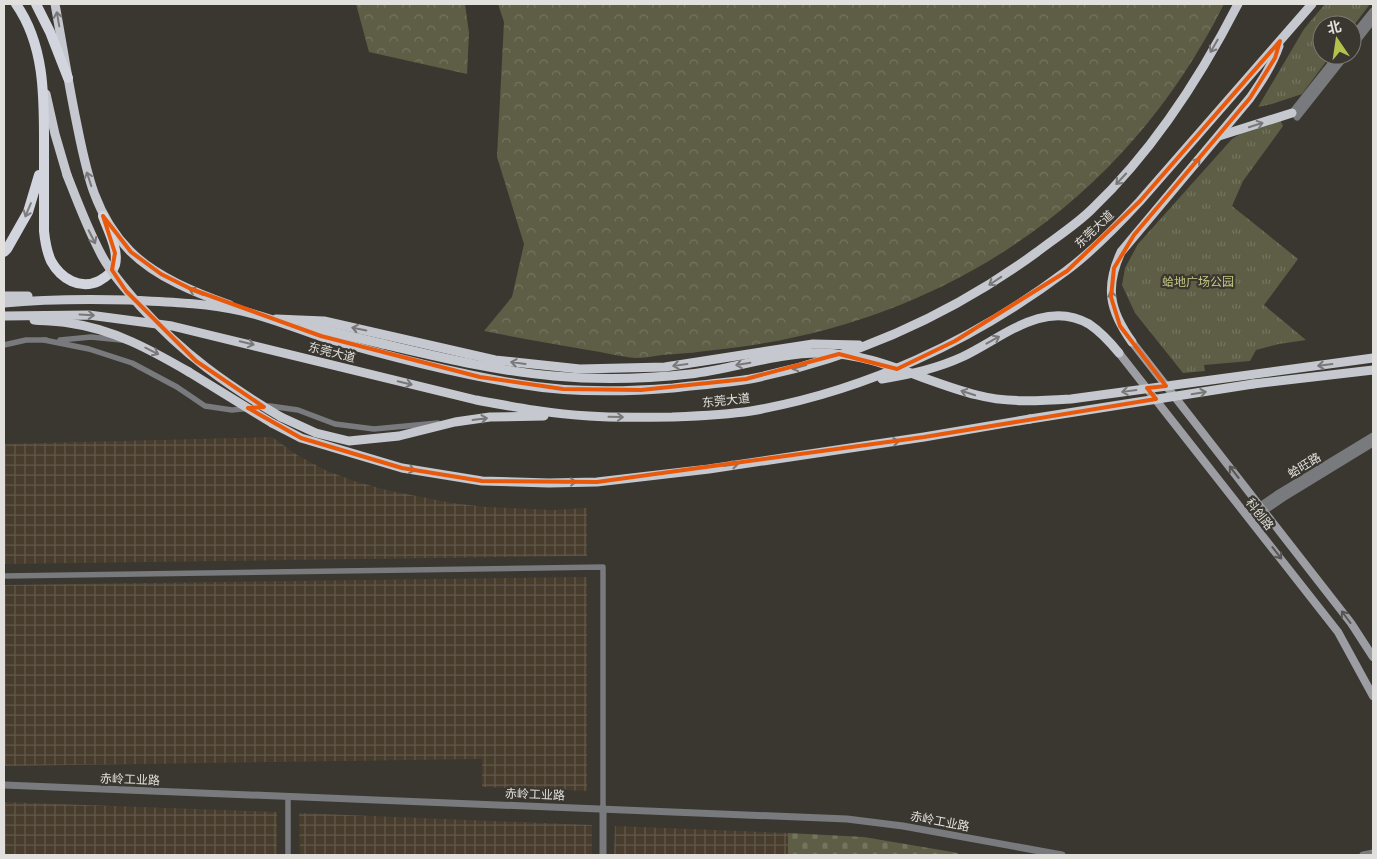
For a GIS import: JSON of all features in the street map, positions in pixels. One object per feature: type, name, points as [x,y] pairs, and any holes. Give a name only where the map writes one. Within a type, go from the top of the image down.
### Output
[{"type":"highway","points":[[16,4],[28,24],[55,134],[67,175],[85,223],[103,257],[126,291],[168,336],[196,361],[234,388],[281,417],[361,456]]},
{"type":"highway","points":[[36,4],[50,32],[68,78]]},
{"type":"highway","points":[[41,72],[44,146],[44,231],[46,247],[51,261],[60,274],[82,285],[94,283],[108,275],[115,266],[116,253],[85,168],[55,4]]},
{"type":"highway","name":"东莞大道","points":[[4,303],[88,299],[171,301],[200,304],[272,319],[321,336],[393,357],[523,385],[594,391],[641,390],[746,379],[817,362],[900,332],[984,288],[1091,211],[1134,164],[1174,111],[1238,4]]},
{"type":"highway","name":"东莞大道","points":[[4,317],[89,315],[172,326],[476,400],[523,409],[591,416],[692,416],[749,411],[825,394],[887,373],[955,342],[1000,316],[1067,270],[1111,232],[1140,201],[1312,4]]},
{"type":"highway","points":[[1132,342],[1120,326],[1115,313],[1111,284],[1114,268],[1121,252],[1250,98],[1275,58],[1280,41]]},
{"type":"highway","points":[[1219,136],[1295,115]]},
{"type":"highway","points":[[4,252],[28,212],[37,185],[44,146]]},
{"type":"highway","points":[[103,216],[131,252],[161,274],[191,290],[258,316]]},
{"type":"highway","points":[[4,296],[58,296],[88,299]]},
{"type":"highway","points":[[864,381],[891,378],[962,357],[1021,325],[1036,319],[1052,316],[1071,318],[1088,324],[1103,335],[1119,353]]},
{"type":"highway","points":[[4,317],[69,323],[100,330],[130,340],[155,352],[272,423],[301,438],[402,468],[432,474],[482,480],[549,483],[597,482],[709,469],[924,437],[1253,384],[1373,370]]},
{"type":"highway","points":[[272,319],[300,319],[324,322],[486,358],[530,365],[580,369],[665,368],[813,344],[866,345]]},
{"type":"highway","points":[[272,319],[487,367],[579,378],[624,378],[683,374],[790,356],[820,353],[848,355],[874,361],[978,396],[1029,402],[1071,399],[1373,358]]},
{"type":"highway","points":[[316,433],[349,441],[370,440],[399,436],[455,422],[490,417],[591,416]]},
{"type":"main road","name":"科创路","points":[[1132,342],[1351,623],[1373,657]]},
{"type":"main road","name":"科创路","points":[[1119,353],[1338,632],[1373,696]]},
{"type":"street","points":[[1362,25],[1373,11]]},
{"type":"street","points":[[1362,34],[1373,20]]},
{"type":"street","points":[[1295,115],[1331,65]]},
{"type":"street","points":[[1295,115],[1338,65]]},
{"type":"street","points":[[4,345],[26,340],[65,340],[91,337],[130,340]]},
{"type":"street","points":[[44,340],[89,349],[132,363],[177,387],[205,406],[232,410],[270,406],[298,410],[335,424],[374,429],[455,422]]},
{"type":"street","name":"蛤旺路","points":[[1249,518],[1373,436]]},
{"type":"street","name":"蛤旺路","points":[[1262,508],[1373,443]]},
{"type":"street","points":[[4,576],[603,567],[603,855]]},
{"type":"street","name":"赤岭工业路","points":[[4,785],[866,820],[1062,855]]},
{"type":"street","points":[[288,796],[288,855]]},
{"type":"street","points":[[1363,855],[1373,853]]},
{"type":"highlighted area","points":[[1280,41],[1275,58],[1250,98],[1134,235],[1114,268],[1111,297],[1120,326],[1166,386],[1147,388],[1156,399],[924,437],[597,482],[482,481],[402,468],[301,438],[248,408],[264,407],[196,361],[126,291],[112,270],[115,253],[103,216],[131,252],[161,274],[191,289],[321,336],[480,377],[563,389],[641,390],[746,379],[839,354],[897,369],[955,341],[1067,271],[1140,201]]},
{"type":"shaded area","points":[[272,437],[297,455],[325,470],[386,490],[452,503],[486,507],[553,510],[587,508],[587,556],[4,564],[4,444]]},
{"type":"shaded area","points":[[587,577],[587,791],[482,787],[482,759],[4,766],[4,585]]},
{"type":"shaded area","points":[[4,802],[277,812],[277,855],[4,855]]},
{"type":"shaded area","points":[[299,813],[592,825],[592,855],[300,855]]},
{"type":"shaded area","points":[[615,826],[788,833],[788,855],[614,855]]},
{"type":"green space","points":[[356,4],[465,4],[469,33],[467,74],[369,52]]},
{"type":"green space","points":[[498,4],[1224,4],[1182,76],[1133,140],[1077,196],[1015,244],[947,284],[874,315],[797,337],[715,350],[636,358],[484,331],[512,297],[524,244],[497,157],[504,22]]},
{"type":"green space","points":[[1325,4],[1370,4],[1362,15],[1316,15]]},
{"type":"green space","points":[[1312,19],[1312,65],[1324,65],[1302,94],[1258,107],[1304,29]]},
{"type":"green space","name":"蛤地广场公园","points":[[1280,119],[1283,126],[1243,181],[1232,206],[1298,259],[1264,305],[1306,340],[1256,350],[1250,361],[1204,365],[1205,371],[1183,373],[1135,313],[1122,285],[1125,268],[1138,244],[1232,139],[1258,123]]},
{"type":"green space","points":[[788,833],[864,837],[958,853],[958,855],[788,855]]}]
